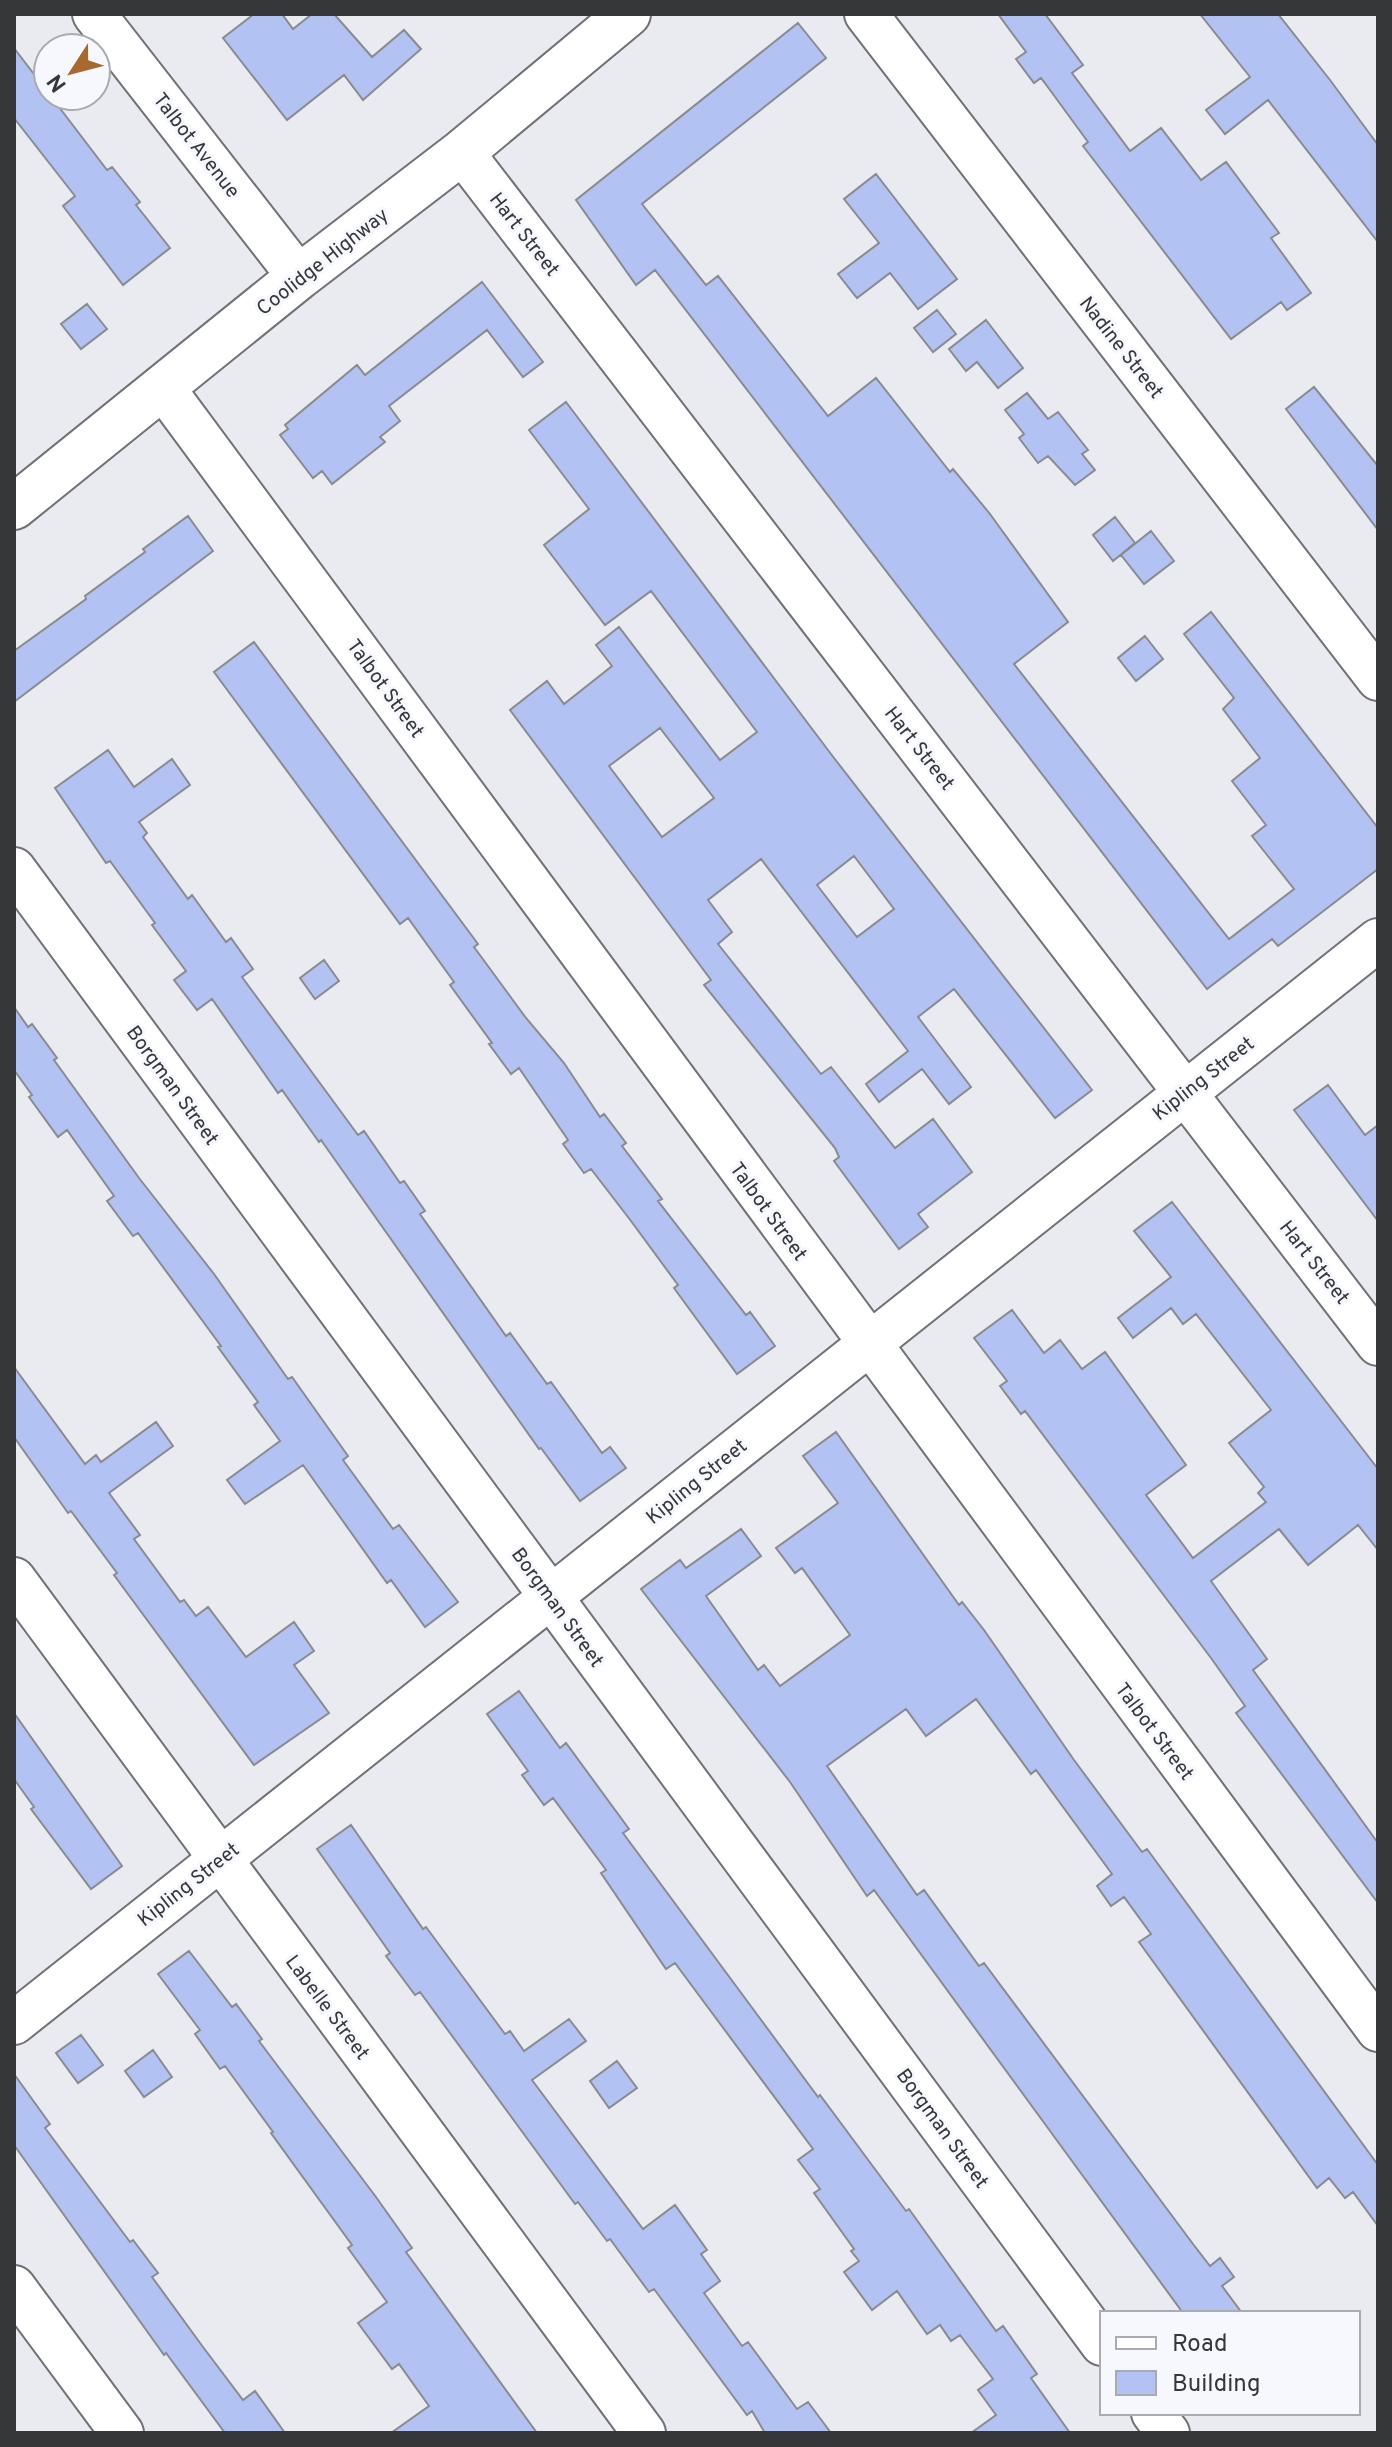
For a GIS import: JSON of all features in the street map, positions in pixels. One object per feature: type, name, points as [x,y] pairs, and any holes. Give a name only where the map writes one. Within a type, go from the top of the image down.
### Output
[{"type":"main road","name":"Coolidge Highway","points":[[14,507],[299,277],[462,152],[604,21]]},
{"type":"street","name":"Talbot Avenue","points":[[94,14],[299,277]]},
{"type":"street","name":"Nadine Street","points":[[866,14],[1378,679]]},
{"type":"street","name":"Hart Street","points":[[462,152],[1378,1344]]},
{"type":"street","name":"Talbot Street","points":[[164,389],[867,1344],[1378,2030]]},
{"type":"street","name":"Borgman Street","points":[[14,869],[1100,2341]]},
{"type":"street","name":"Kipling Street","points":[[14,2023],[1378,940]]},
{"type":"street","name":"Labelle Street","points":[[14,1579],[644,2433]]},
{"type":"street","points":[[14,2287],[122,2433]]},
{"type":"street","points":[[1154,2415],[1168,2433]]},
{"type":"building","points":[[254,14],[282,14],[293,29],[312,14],[334,14],[372,57],[404,30],[421,49],[363,100],[344,75],[287,120],[223,38]]},
{"type":"building","points":[[998,14],[1045,14],[1083,65],[1072,73],[1130,151],[1161,128],[1201,180],[1226,162],[1279,233],[1271,238],[1311,293],[1287,310],[1281,302],[1231,339],[1083,146],[1088,142],[1041,78],[1034,83],[1016,59],[1026,52]]},
{"type":"building","points":[[1200,14],[1278,14],[1330,80],[1378,145],[1378,242],[1268,100],[1225,134],[1206,110],[1250,77]]},
{"type":"building","points":[[798,23],[826,58],[642,204],[706,285],[718,276],[828,416],[876,378],[950,472],[953,469],[990,514],[1068,622],[1014,664],[1229,939],[1294,889],[1252,836],[1266,825],[1232,781],[1260,758],[1223,709],[1234,698],[1184,634],[1211,612],[1378,828],[1378,869],[1278,946],[1272,939],[1207,989],[655,270],[636,285],[576,200]]},
{"type":"building","points":[[14,48],[32,72],[32,112],[63,112],[107,170],[112,167],[140,202],[136,205],[170,248],[123,285],[63,206],[75,196],[14,118]]},
{"type":"building","points":[[876,174],[957,279],[918,309],[890,273],[857,298],[838,274],[879,243],[844,199]]},
{"type":"building","points":[[482,282],[543,362],[523,377],[487,330],[389,406],[400,421],[380,437],[385,442],[332,484],[322,471],[313,478],[280,435],[288,429],[285,425],[357,365],[365,375]]},
{"type":"building","points":[[87,304],[107,329],[81,349],[61,324]]},
{"type":"building","points":[[937,310],[956,334],[933,352],[914,328]]},
{"type":"building","points":[[986,320],[1023,368],[998,388],[977,362],[966,371],[949,349]]},
{"type":"building","points":[[1314,387],[1378,466],[1378,530],[1286,409]]},
{"type":"building","points":[[1027,393],[1048,419],[1058,412],[1088,450],[1082,454],[1095,470],[1075,485],[1048,456],[1038,463],[1019,438],[1024,434],[1005,410]]},
{"type":"building","points":[[566,402],[834,758],[1092,1090],[1055,1118],[954,989],[918,1017],[971,1087],[949,1104],[922,1069],[879,1102],[866,1084],[908,1051],[761,859],[708,900],[732,932],[718,944],[821,1074],[831,1067],[895,1148],[933,1119],[972,1172],[918,1214],[928,1227],[899,1249],[834,1161],[839,1157],[835,1148],[704,985],[711,980],[510,710],[547,681],[564,704],[612,666],[596,645],[619,627],[720,760],[757,732],[651,591],[605,625],[544,545],[589,509],[529,430]],"holes":[[[660,728],[714,798],[662,837],[609,766]],[[854,856],[894,909],[857,937],[817,885]]]},
{"type":"building","points":[[188,516],[213,551],[14,702],[14,651],[86,599],[85,596]]},
{"type":"building","points":[[1115,517],[1135,543],[1113,561],[1093,535]]},
{"type":"building","points":[[1151,531],[1174,561],[1144,584],[1121,555]]},
{"type":"building","points":[[1145,636],[1163,659],[1136,681],[1118,658]]},
{"type":"building","points":[[254,642],[478,944],[474,947],[526,1018],[564,1063],[600,1117],[604,1114],[626,1143],[622,1146],[662,1199],[658,1201],[746,1315],[750,1312],[775,1346],[737,1374],[674,1288],[678,1285],[631,1221],[591,1169],[584,1173],[563,1144],[568,1140],[519,1068],[511,1074],[489,1044],[492,1043],[450,985],[454,982],[408,918],[400,924],[214,672]]},
{"type":"building","points":[[108,750],[134,787],[172,759],[190,785],[139,822],[147,833],[143,837],[188,899],[192,895],[226,942],[231,938],[253,969],[242,977],[358,1135],[364,1131],[400,1183],[404,1181],[425,1211],[420,1214],[506,1336],[510,1333],[547,1384],[551,1382],[602,1453],[610,1447],[626,1468],[580,1501],[539,1449],[321,1140],[319,1142],[282,1090],[278,1093],[212,999],[197,1010],[174,980],[186,971],[152,925],[155,923],[110,861],[106,863],[55,788]]},
{"type":"building","points":[[324,960],[339,981],[315,999],[300,978]]},
{"type":"building","points":[[14,1007],[28,1027],[32,1024],[57,1058],[54,1060],[139,1178],[214,1274],[288,1379],[292,1377],[348,1456],[343,1460],[393,1529],[399,1525],[458,1602],[425,1627],[391,1580],[387,1583],[303,1465],[245,1504],[227,1480],[280,1441],[254,1405],[258,1402],[218,1347],[221,1346],[138,1233],[133,1236],[107,1201],[114,1196],[67,1130],[58,1137],[29,1097],[32,1095],[14,1070]]},
{"type":"building","points":[[1328,1085],[1365,1135],[1378,1125],[1378,1221],[1294,1110]]},
{"type":"building","points":[[1172,1202],[1378,1469],[1378,1550],[1358,1525],[1308,1565],[1279,1529],[1211,1581],[1267,1659],[1253,1670],[1378,1843],[1378,1903],[1236,1713],[1245,1706],[1211,1658],[1025,1411],[1021,1414],[1000,1386],[1007,1381],[974,1338],[1012,1310],[1044,1353],[1060,1340],[1082,1369],[1105,1352],[1186,1465],[1146,1495],[1193,1558],[1266,1502],[1258,1493],[1264,1487],[1229,1443],[1271,1410],[1196,1314],[1183,1324],[1171,1308],[1133,1338],[1118,1318],[1171,1277],[1134,1231]]},
{"type":"building","points":[[14,1367],[85,1464],[96,1455],[101,1462],[156,1422],[173,1446],[109,1493],[140,1535],[134,1539],[180,1602],[184,1600],[196,1616],[208,1607],[246,1657],[294,1622],[314,1651],[294,1665],[329,1713],[254,1765],[114,1575],[117,1573],[71,1511],[68,1513],[14,1437]]},
{"type":"building","points":[[836,1432],[959,1605],[962,1602],[984,1630],[1074,1760],[1142,1852],[1147,1849],[1378,2165],[1378,2226],[1353,2192],[1345,2198],[1329,2178],[1317,2188],[1139,1942],[1151,1934],[1124,1897],[1111,1906],[1097,1886],[1112,1874],[1036,1770],[1031,1774],[976,1699],[926,1736],[906,1709],[827,1766],[917,1895],[924,1890],[979,1966],[984,1963],[1210,2266],[1220,2258],[1234,2277],[1222,2286],[1241,2311],[1182,2311],[874,1890],[867,1896],[790,1782],[641,1589],[680,1560],[686,1568],[741,1529],[761,1556],[706,1596],[758,1670],[764,1665],[780,1686],[850,1635],[802,1568],[795,1573],[776,1548],[838,1503],[803,1456]]},
{"type":"building","points":[[519,1691],[560,1748],[566,1743],[629,1829],[623,1833],[818,2097],[820,2095],[906,2211],[909,2209],[996,2331],[1003,2326],[1037,2374],[1031,2378],[1070,2433],[971,2433],[996,2415],[978,2390],[993,2379],[960,2335],[951,2341],[940,2325],[927,2334],[897,2291],[872,2310],[844,2272],[859,2261],[851,2251],[854,2249],[814,2193],[820,2189],[798,2160],[813,2149],[675,1963],[666,1969],[601,1873],[606,1870],[553,1798],[544,1805],[522,1775],[528,1771],[487,1714]]},
{"type":"building","points":[[14,1713],[122,1866],[91,1889],[31,1809],[34,1807],[14,1779]]},
{"type":"building","points":[[351,1825],[423,1929],[426,1927],[505,2034],[510,2031],[524,2051],[569,2019],[586,2041],[532,2080],[643,2229],[675,2205],[707,2250],[701,2254],[720,2281],[704,2293],[742,2346],[748,2342],[797,2409],[808,2402],[831,2433],[765,2433],[752,2411],[747,2415],[654,2289],[649,2292],[610,2239],[607,2241],[578,2202],[575,2204],[420,1992],[415,1995],[386,1956],[390,1953],[317,1849]]},
{"type":"building","points":[[189,1951],[232,2007],[236,2004],[262,2039],[259,2041],[412,2248],[406,2252],[537,2433],[391,2433],[429,2406],[399,2364],[392,2369],[358,2323],[387,2302],[348,2248],[352,2245],[273,2132],[225,2066],[220,2069],[195,2034],[200,2030],[158,1974]]},
{"type":"building","points":[[81,2035],[103,2065],[78,2083],[56,2053]]},
{"type":"building","points":[[153,2050],[172,2077],[144,2097],[125,2071]]},
{"type":"building","points":[[617,2061],[637,2088],[609,2108],[590,2081]]},
{"type":"building","points":[[14,2074],[50,2124],[45,2128],[130,2242],[133,2240],[158,2273],[152,2277],[243,2400],[255,2391],[285,2433],[225,2433],[166,2353],[164,2355],[14,2145]]}]
